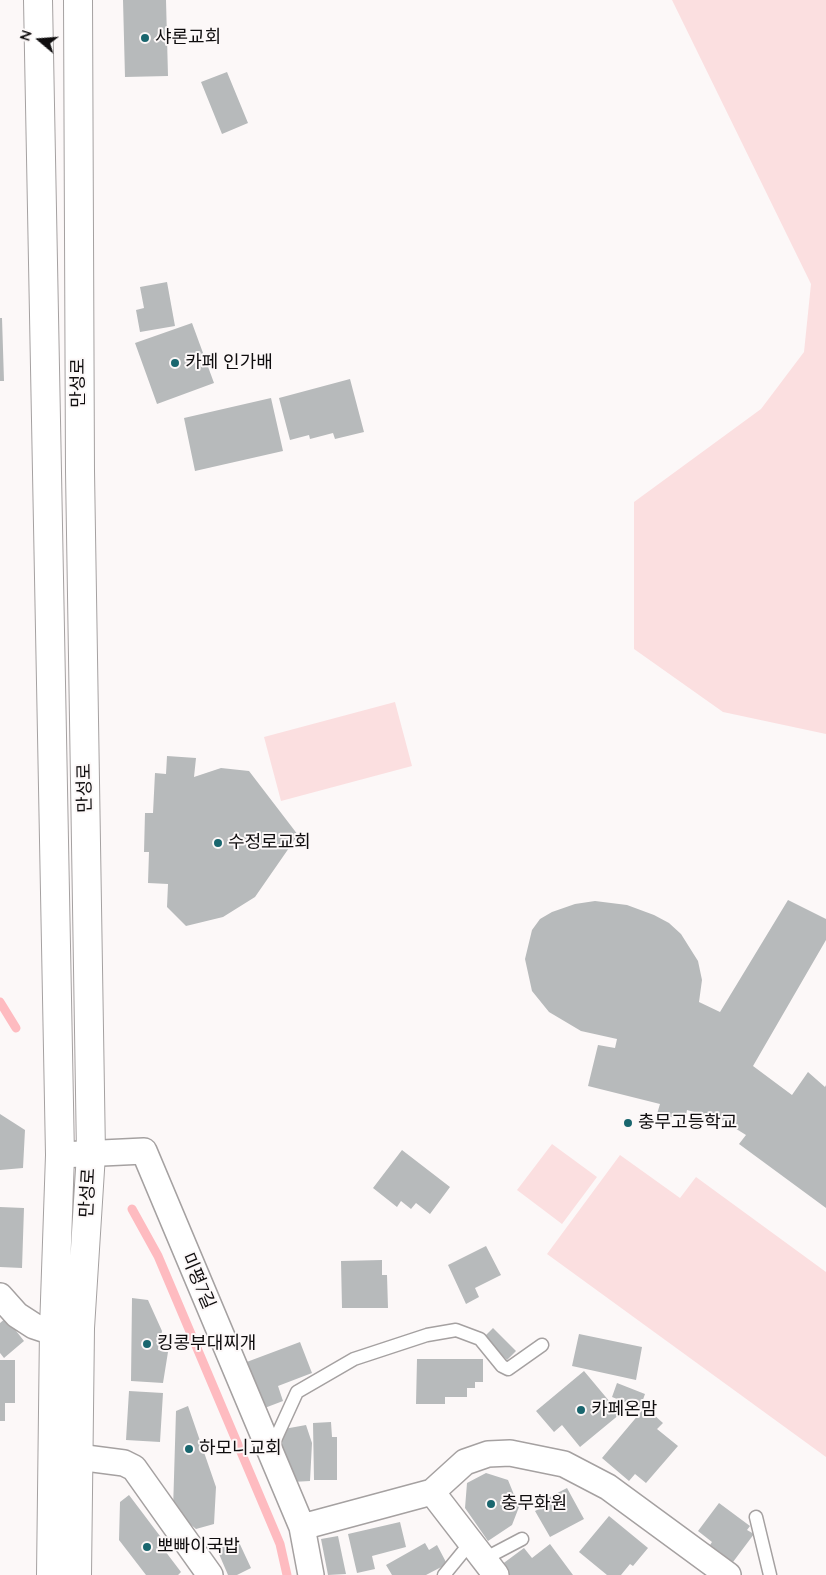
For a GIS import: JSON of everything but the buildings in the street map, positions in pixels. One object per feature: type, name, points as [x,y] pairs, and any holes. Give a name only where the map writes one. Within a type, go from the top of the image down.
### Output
[{"type":"street","name":"만성로","points":[[38,0],[60,1155],[67,1328],[78,1457],[77,1575]]},
{"type":"street","name":"만성로","points":[[51,1575],[67,1328],[91,1154],[80,471],[78,0]]},
{"type":"street","name":"미평7길","points":[[60,1155],[144,1151],[302,1527],[311,1575]]},
{"type":"street","points":[[2,1305],[34,1326],[67,1328]]},
{"type":"street","points":[[302,1527],[432,1492],[465,1462],[488,1454],[510,1453],[564,1464],[608,1487],[728,1575]]},
{"type":"street","points":[[78,1457],[124,1463],[134,1468],[210,1575]]},
{"type":"street","points":[[432,1492],[484,1559]]},
{"type":"lane","points":[[270,1452],[297,1392],[354,1359],[427,1334],[456,1330],[480,1339],[502,1366],[508,1369],[542,1345]]},
{"type":"lane","points":[[756,1518],[770,1575]]},
{"type":"lane","points":[[444,1575],[484,1559],[522,1539]]},
{"type":"shaded area","points":[[672,0],[826,0],[826,734],[723,712],[634,649],[634,502],[761,409],[804,352],[811,284]]},
{"type":"shaded area","points":[[395,702],[412,766],[281,801],[264,737]]},
{"type":"shaded area","points":[[552,1144],[597,1177],[562,1224],[517,1190]]},
{"type":"shaded area","points":[[620,1155],[680,1198],[696,1177],[826,1272],[826,1457],[547,1254]]},
{"type":"waterway","points":[[0,1002],[16,1028]]},
{"type":"waterway","points":[[132,1209],[158,1256],[280,1544],[287,1575]]},
{"type":"place","name":"샤론교회","points":[[145,38]]},
{"type":"place","name":"카페 인가배","points":[[175,363]]},
{"type":"place","name":"수정로교회","points":[[218,843]]},
{"type":"place","name":"충무고등학교","points":[[628,1123]]},
{"type":"place","name":"킹콩부대찌개","points":[[147,1344]]},
{"type":"place","name":"카페온맘","points":[[581,1410]]},
{"type":"place","name":"하모니교회","points":[[189,1449]]},
{"type":"place","name":"충무화원","points":[[491,1504]]},
{"type":"place","name":"뽀빠이국밥","points":[[147,1547]]}]
